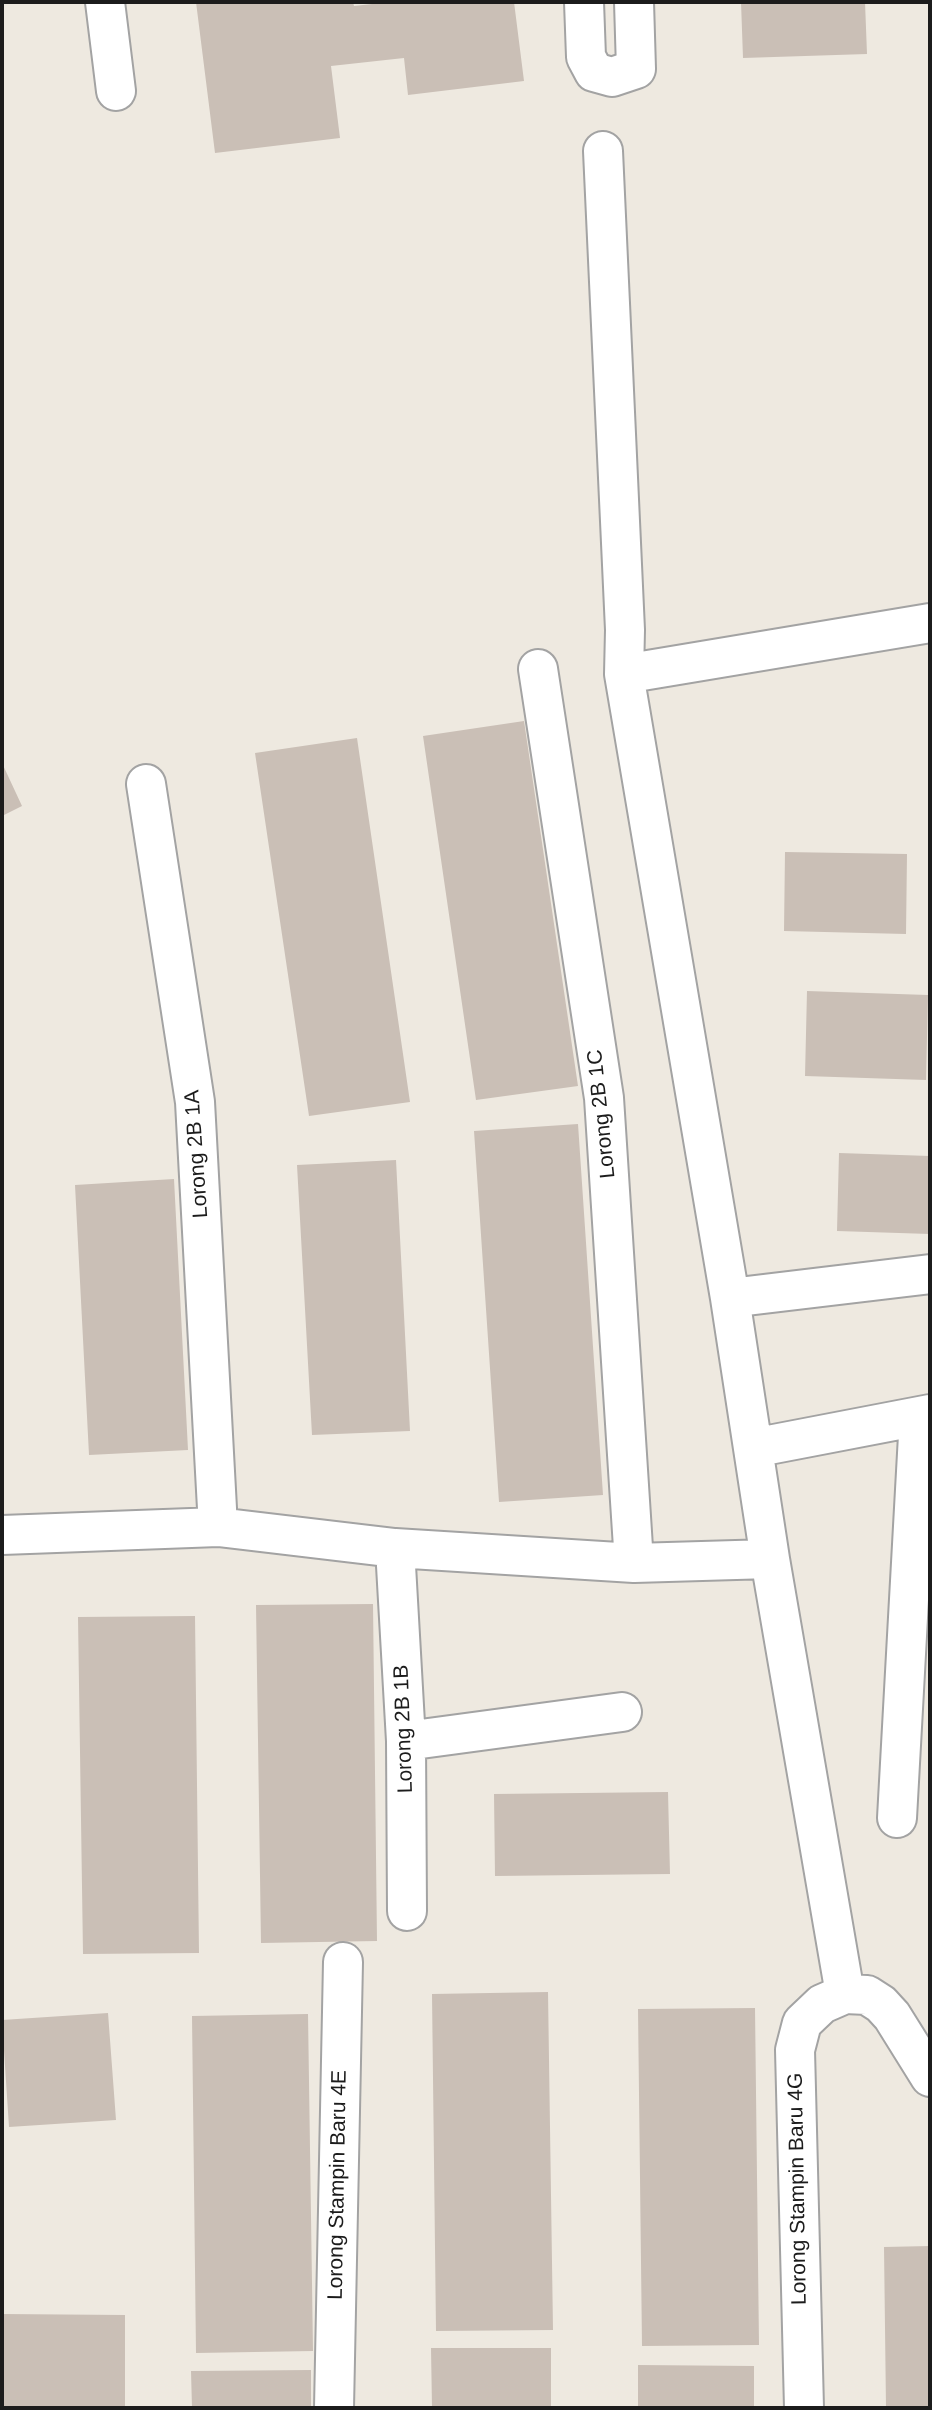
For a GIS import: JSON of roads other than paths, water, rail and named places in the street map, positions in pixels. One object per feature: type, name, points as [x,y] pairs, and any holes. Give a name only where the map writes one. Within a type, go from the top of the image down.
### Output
[{"type":"street","points":[[105,2],[116,91]]},
{"type":"street","points":[[584,2],[586,57],[594,72],[611,76],[636,69],[634,2]]},
{"type":"street","points":[[603,151],[625,631],[624,674],[730,1298],[770,1559],[845,1994],[867,1995],[881,2004],[892,2016],[930,2077]]},
{"type":"street","points":[[624,674],[930,624]]},
{"type":"street","name":"Lorong 2B 1C","points":[[538,669],[604,1098],[634,1563]]},
{"type":"street","name":"Lorong 2B 1A","points":[[146,784],[195,1102],[218,1527]]},
{"type":"street","points":[[730,1298],[930,1273]]},
{"type":"street","points":[[753,1448],[925,1415],[897,1818]]},
{"type":"street","points":[[2,1536],[218,1527],[396,1548],[634,1563],[770,1559]]},
{"type":"street","name":"Lorong 2B 1B","points":[[396,1548],[406,1741],[407,1911]]},
{"type":"street","points":[[406,1741],[622,1712]]},
{"type":"street","name":"Lorong Stampin Baru 4E","points":[[334,2408],[343,1962]]},
{"type":"street","name":"Lorong Stampin Baru 4G","points":[[804,2408],[795,2050],[802,2023],[822,2004],[845,1994]]}]
